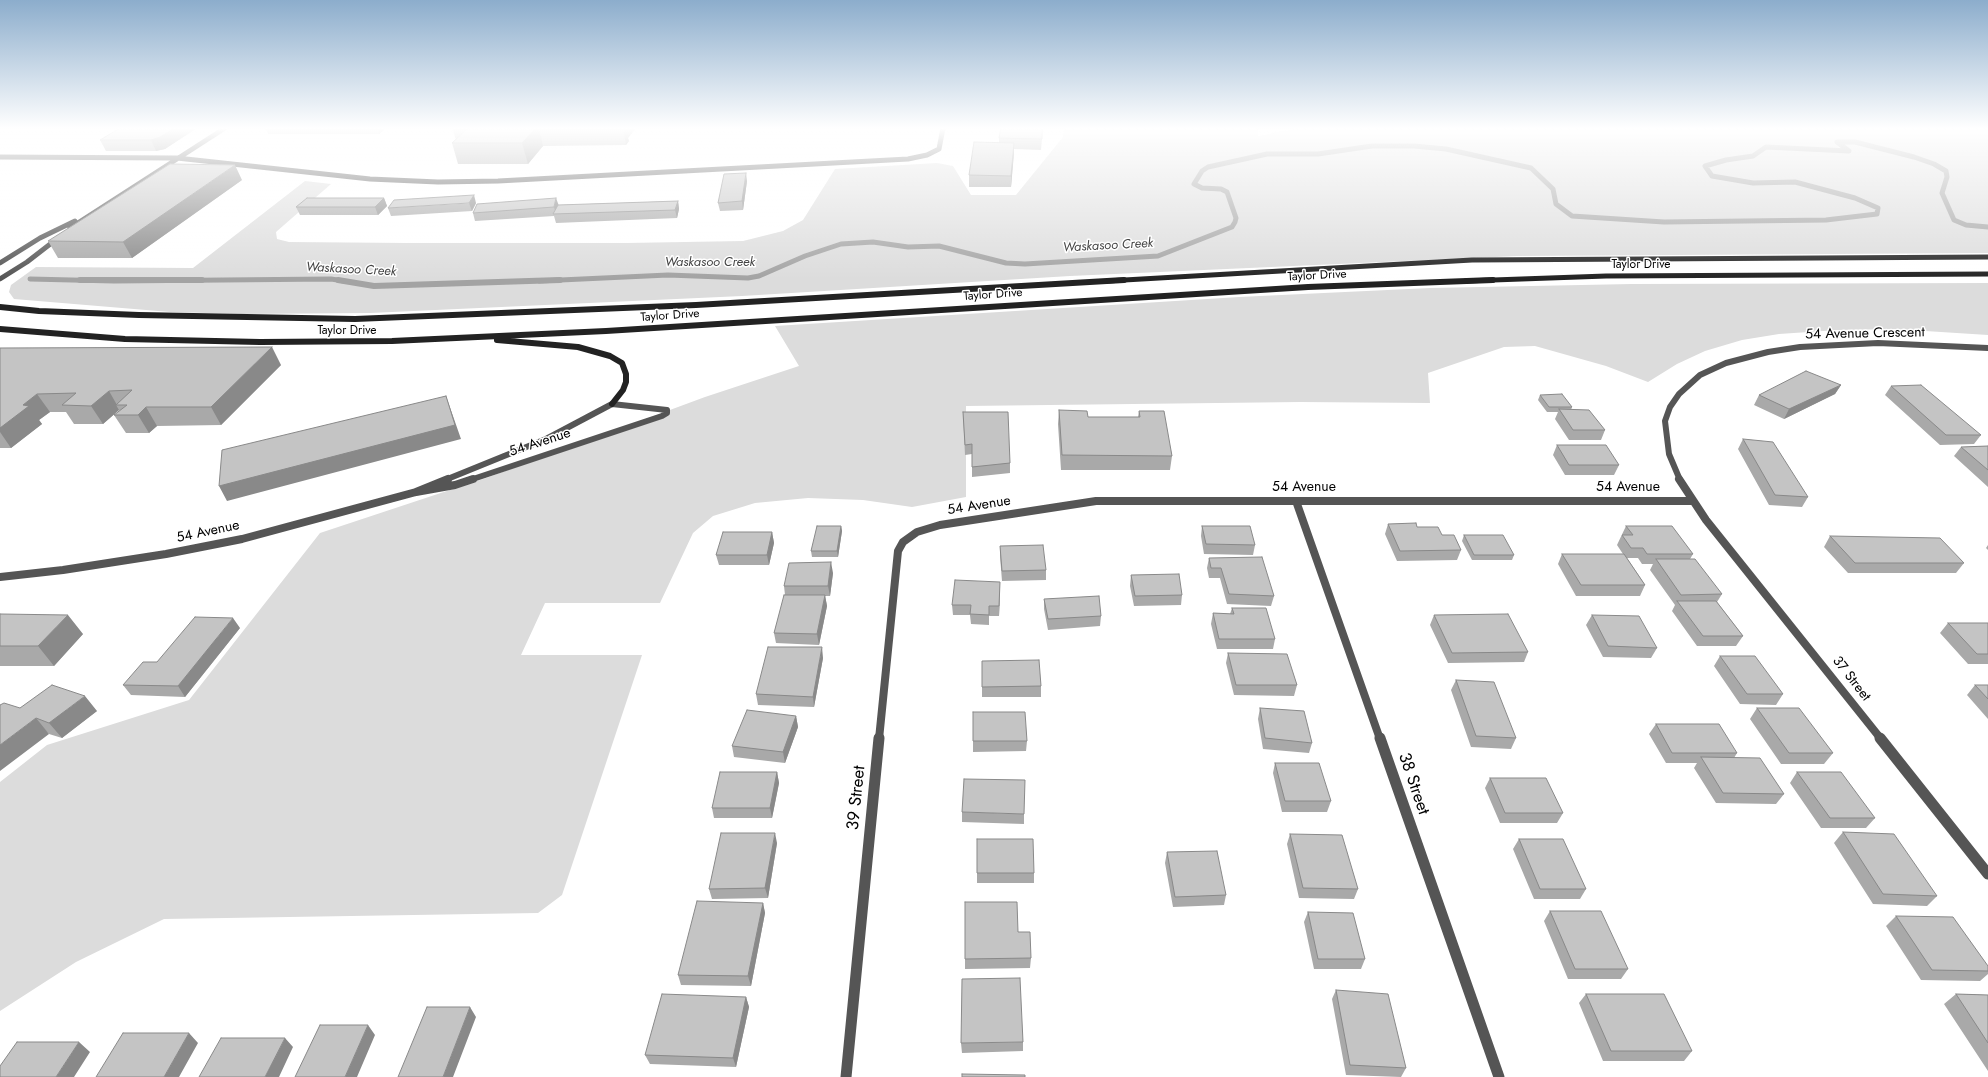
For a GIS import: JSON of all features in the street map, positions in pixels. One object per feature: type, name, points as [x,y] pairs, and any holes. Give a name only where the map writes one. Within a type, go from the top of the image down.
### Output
[{"type":"main road","name":"Taylor Drive","points":[[0,306],[39,311],[139,316],[355,319],[696,305],[1472,260],[1867,259],[1988,257]]},
{"type":"main road","name":"Taylor Drive","points":[[0,330],[125,339],[252,342],[392,341],[606,331],[1323,286],[1606,276],[1988,274]]},
{"type":"main road","points":[[465,338],[578,347],[610,356],[622,363],[626,374],[626,382],[623,390],[612,404]]},
{"type":"street","points":[[0,279],[28,262],[86,216],[145,178]]},
{"type":"street","points":[[353,178],[472,182],[545,178]]},
{"type":"street","points":[[0,263],[40,238],[86,216]]},
{"type":"street","name":"54 Avenue Crescent","points":[[1693,501],[1676,474],[1669,454],[1665,421],[1670,407],[1678,394],[1700,375],[1741,358],[1800,347],[1878,343],[1988,348]]},
{"type":"street","name":"54 Avenue","points":[[0,577],[63,570],[174,553],[249,537],[416,492],[455,485],[662,416],[667,413],[667,410],[612,404],[575,425],[546,439],[416,492]]},
{"type":"street","name":"38 Street","points":[[1296,501],[1499,1077]]},
{"type":"street","name":"54 Avenue","points":[[917,532],[940,525],[1096,502],[1693,501]]},
{"type":"street","name":"37 Street","points":[[1693,501],[1988,874]]},
{"type":"street","name":"39 Street","points":[[846,1077],[898,551],[903,542],[917,532]]},
{"type":"shaded area","points":[[829,178],[961,178],[971,195],[1016,195],[1030,178],[1988,178],[1988,253],[1517,256],[1070,276],[742,296],[370,313],[242,314],[170,312],[14,299],[9,292],[11,285],[36,267],[193,268],[305,181],[331,184],[276,232],[277,239],[289,242],[408,243],[626,243],[743,241],[783,231],[803,220]]},
{"type":"shaded area","points":[[1988,283],[1988,335],[1894,329],[1838,330],[1779,334],[1742,340],[1705,351],[1677,364],[1648,382],[1606,366],[1535,346],[1504,347],[1428,373],[1430,403],[1300,402],[966,406],[966,497],[912,507],[863,500],[808,498],[755,503],[713,516],[693,533],[660,603],[545,603],[521,655],[642,655],[562,895],[538,913],[164,919],[76,962],[0,1011],[0,782],[47,745],[189,700],[320,533],[489,477],[705,397],[799,366],[775,326],[1239,297],[1430,288],[1632,284]]},
{"type":"building","points":[[147,178],[216,178],[123,242],[48,241]]},
{"type":"building","points":[[723,178],[745,178],[742,201],[718,203]]},
{"type":"building","points":[[474,195],[469,203],[388,208],[394,200]]},
{"type":"building","points":[[307,198],[384,198],[375,207],[296,207]]},
{"type":"building","points":[[556,198],[554,207],[473,213],[477,204]]},
{"type":"building","points":[[678,201],[675,210],[553,214],[558,205]]},
{"type":"building","points":[[272,347],[211,407],[146,407],[138,415],[114,415],[127,405],[116,405],[132,390],[109,391],[91,406],[62,405],[76,393],[37,394],[23,405],[29,406],[0,428],[0,348]]},
{"type":"building","points":[[1806,371],[1841,385],[1789,409],[1759,395]]},
{"type":"building","points":[[1921,385],[1981,435],[1946,435],[1891,386]]},
{"type":"building","points":[[1562,394],[1572,407],[1549,407],[1540,395]]},
{"type":"building","points":[[446,396],[455,425],[219,486],[222,450]]},
{"type":"building","points":[[1559,409],[1589,410],[1605,430],[1573,430]]},
{"type":"building","points":[[1059,410],[1087,411],[1088,417],[1140,417],[1139,411],[1164,411],[1172,456],[1062,455]]},
{"type":"building","points":[[963,412],[1008,412],[1010,463],[972,467],[972,444],[965,445]]},
{"type":"building","points":[[1743,439],[1773,442],[1808,497],[1775,495]]},
{"type":"building","points":[[1557,445],[1606,445],[1619,465],[1569,465]]},
{"type":"building","points":[[1988,446],[1988,470],[1961,447]]},
{"type":"building","points":[[1416,523],[1417,527],[1438,527],[1442,535],[1454,535],[1461,550],[1400,551],[1388,524]]},
{"type":"building","points":[[817,526],[841,526],[837,551],[811,551]]},
{"type":"building","points":[[1202,526],[1250,526],[1255,545],[1206,544]]},
{"type":"building","points":[[1626,526],[1672,526],[1693,554],[1647,554],[1643,548],[1631,548],[1622,535],[1633,535]]},
{"type":"building","points":[[723,532],[772,532],[767,555],[716,555]]},
{"type":"building","points":[[1464,535],[1503,535],[1514,555],[1474,555]]},
{"type":"building","points":[[1830,536],[1940,538],[1964,563],[1855,563]]},
{"type":"building","points":[[1043,545],[1046,570],[1002,571],[1000,546]]},
{"type":"building","points":[[1562,554],[1624,554],[1645,585],[1581,585]]},
{"type":"building","points":[[1262,557],[1274,596],[1229,594],[1221,568],[1211,568],[1209,558]]},
{"type":"building","points":[[1656,559],[1695,559],[1722,594],[1681,595]]},
{"type":"building","points":[[831,562],[828,586],[784,586],[789,563]]},
{"type":"building","points":[[1179,574],[1182,595],[1135,596],[1131,575]]},
{"type":"building","points":[[955,580],[1000,582],[999,606],[989,606],[989,615],[970,614],[971,605],[952,605]]},
{"type":"building","points":[[784,595],[825,595],[817,634],[774,633]]},
{"type":"building","points":[[1099,596],[1101,616],[1048,619],[1044,599]]},
{"type":"building","points":[[1677,601],[1716,601],[1743,636],[1703,636]]},
{"type":"building","points":[[1232,608],[1266,608],[1275,639],[1219,639],[1213,613],[1234,614]]},
{"type":"building","points":[[0,614],[68,615],[38,646],[0,646]]},
{"type":"building","points":[[1508,614],[1528,652],[1452,653],[1434,615]]},
{"type":"building","points":[[1592,615],[1639,616],[1657,648],[1608,646]]},
{"type":"building","points":[[195,617],[233,618],[178,686],[123,685],[143,662],[157,662]]},
{"type":"building","points":[[1948,623],[1988,623],[1988,654],[1977,654]]},
{"type":"building","points":[[768,647],[822,647],[813,697],[756,694]]},
{"type":"building","points":[[1228,653],[1287,654],[1297,685],[1236,685]]},
{"type":"building","points":[[1720,656],[1755,656],[1783,694],[1747,694]]},
{"type":"building","points":[[1039,660],[1041,686],[982,687],[982,661]]},
{"type":"building","points":[[1456,680],[1494,682],[1516,738],[1476,736]]},
{"type":"building","points":[[52,685],[85,696],[49,723],[36,718],[0,745],[0,705],[4,703],[20,708]]},
{"type":"building","points":[[1975,685],[1988,685],[1988,699]]},
{"type":"building","points":[[1260,708],[1304,711],[1312,743],[1265,738]]},
{"type":"building","points":[[1757,708],[1799,708],[1833,753],[1789,753]]},
{"type":"building","points":[[747,710],[796,716],[783,752],[732,746]]},
{"type":"building","points":[[973,712],[1025,712],[1027,741],[973,741]]},
{"type":"building","points":[[1656,724],[1719,724],[1737,753],[1672,753]]},
{"type":"building","points":[[1701,757],[1760,758],[1784,794],[1723,793]]},
{"type":"building","points":[[1275,763],[1319,763],[1331,801],[1285,801]]},
{"type":"building","points":[[720,772],[777,772],[770,808],[712,808]]},
{"type":"building","points":[[1797,772],[1841,772],[1875,818],[1830,818]]},
{"type":"building","points":[[1490,778],[1546,778],[1563,813],[1505,813]]},
{"type":"building","points":[[964,779],[1025,780],[1024,814],[962,812]]},
{"type":"building","points":[[1843,832],[1894,834],[1937,896],[1883,894]]},
{"type":"building","points":[[721,833],[775,833],[765,888],[709,889]]},
{"type":"building","points":[[1290,834],[1342,835],[1358,889],[1303,888]]},
{"type":"building","points":[[977,839],[1033,839],[1034,873],[977,873]]},
{"type":"building","points":[[1519,839],[1563,839],[1586,889],[1540,889]]},
{"type":"building","points":[[1217,851],[1226,895],[1175,897],[1167,852]]},
{"type":"building","points":[[697,901],[763,903],[748,976],[678,975]]},
{"type":"building","points":[[965,902],[1017,902],[1018,932],[1030,932],[1031,958],[965,959]]},
{"type":"building","points":[[1550,911],[1601,911],[1628,969],[1575,969]]},
{"type":"building","points":[[1308,912],[1353,913],[1365,959],[1318,959]]},
{"type":"building","points":[[1896,916],[1953,917],[1988,966],[1988,971],[1932,970]]},
{"type":"building","points":[[1020,978],[1023,1042],[961,1043],[962,979]]},
{"type":"building","points":[[1336,990],[1388,994],[1406,1068],[1350,1065]]},
{"type":"building","points":[[662,994],[746,997],[733,1058],[645,1055]]},
{"type":"building","points":[[1586,994],[1664,994],[1692,1051],[1611,1051]]},
{"type":"building","points":[[1956,994],[1988,995],[1988,1043]]},
{"type":"building","points":[[427,1007],[470,1007],[443,1077],[398,1077]]},
{"type":"building","points":[[320,1025],[368,1025],[345,1077],[295,1077]]},
{"type":"building","points":[[123,1033],[189,1033],[164,1077],[96,1077]]},
{"type":"building","points":[[221,1038],[285,1038],[265,1077],[199,1077]]},
{"type":"building","points":[[17,1042],[79,1042],[56,1077],[0,1077],[0,1066]]},
{"type":"building","points":[[962,1074],[1025,1075],[1025,1077],[962,1077]]},
{"type":"waterway","name":"Waskasoo Creek","points":[[539,281],[668,275],[748,278],[759,276],[805,256],[841,244],[873,242],[908,247],[939,246],[1006,263],[1025,264],[1158,256],[1232,227],[1235,222],[1236,218],[1227,192],[1221,189],[1202,188],[1194,184],[1198,178]]},
{"type":"waterway","name":"Waskasoo Creek","points":[[1542,178],[1553,189],[1556,204],[1572,216],[1664,222],[1826,220],[1877,214],[1878,208],[1855,198],[1795,182],[1753,183],[1725,178]]},
{"type":"waterway","name":"Waskasoo Creek","points":[[1947,178],[1942,193],[1954,220],[1966,225],[1988,227]]},
{"type":"waterway","name":"Waskasoo Creek","points":[[30,279],[114,281],[331,279],[344,281]]},
{"type":"waterway","name":"Waskasoo Creek","points":[[80,280],[202,280]]},
{"type":"waterway","name":"Waskasoo Creek","points":[[338,280],[344,281]]},
{"type":"waterway","name":"Waskasoo Creek","points":[[344,281],[374,286],[560,280]]}]
